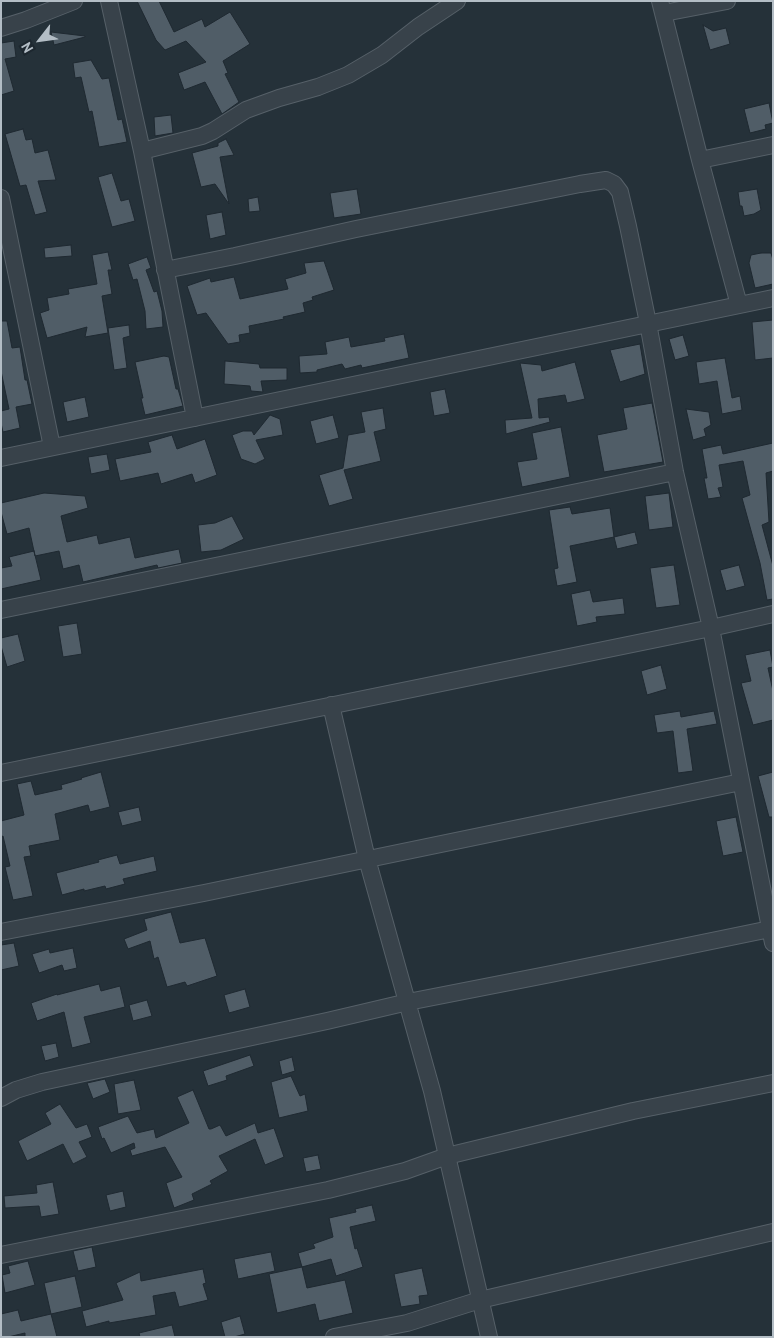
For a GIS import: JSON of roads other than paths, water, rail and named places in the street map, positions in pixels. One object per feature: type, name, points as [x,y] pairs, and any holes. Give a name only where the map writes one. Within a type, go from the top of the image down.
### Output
[{"type":"street","points":[[1,28],[74,1]]},
{"type":"street","points":[[109,1],[142,151],[195,418]]},
{"type":"street","points":[[142,151],[202,136],[246,110],[318,87],[348,74],[382,55],[418,27],[457,1]]},
{"type":"street","points":[[727,1],[662,7],[739,305]]},
{"type":"street","points":[[700,160],[773,145]]},
{"type":"street","points":[[1,1098],[16,1090],[42,1082],[327,1022],[408,1002],[551,974],[771,936],[711,628],[675,472],[648,323],[620,192],[614,184],[606,180],[580,184],[398,220],[165,270]]},
{"type":"street","points":[[1,198],[52,447]]},
{"type":"street","points":[[1,458],[773,298]]},
{"type":"street","points":[[1,610],[675,472]]},
{"type":"street","points":[[1,773],[773,614]]},
{"type":"street","points":[[331,705],[367,858],[432,1091],[489,1337]]},
{"type":"street","points":[[1,932],[195,895],[741,782]]},
{"type":"street","points":[[1,1255],[328,1190],[405,1171],[448,1156],[633,1111],[773,1083]]},
{"type":"street","points":[[334,1337],[407,1323],[480,1300],[773,1232]]}]
